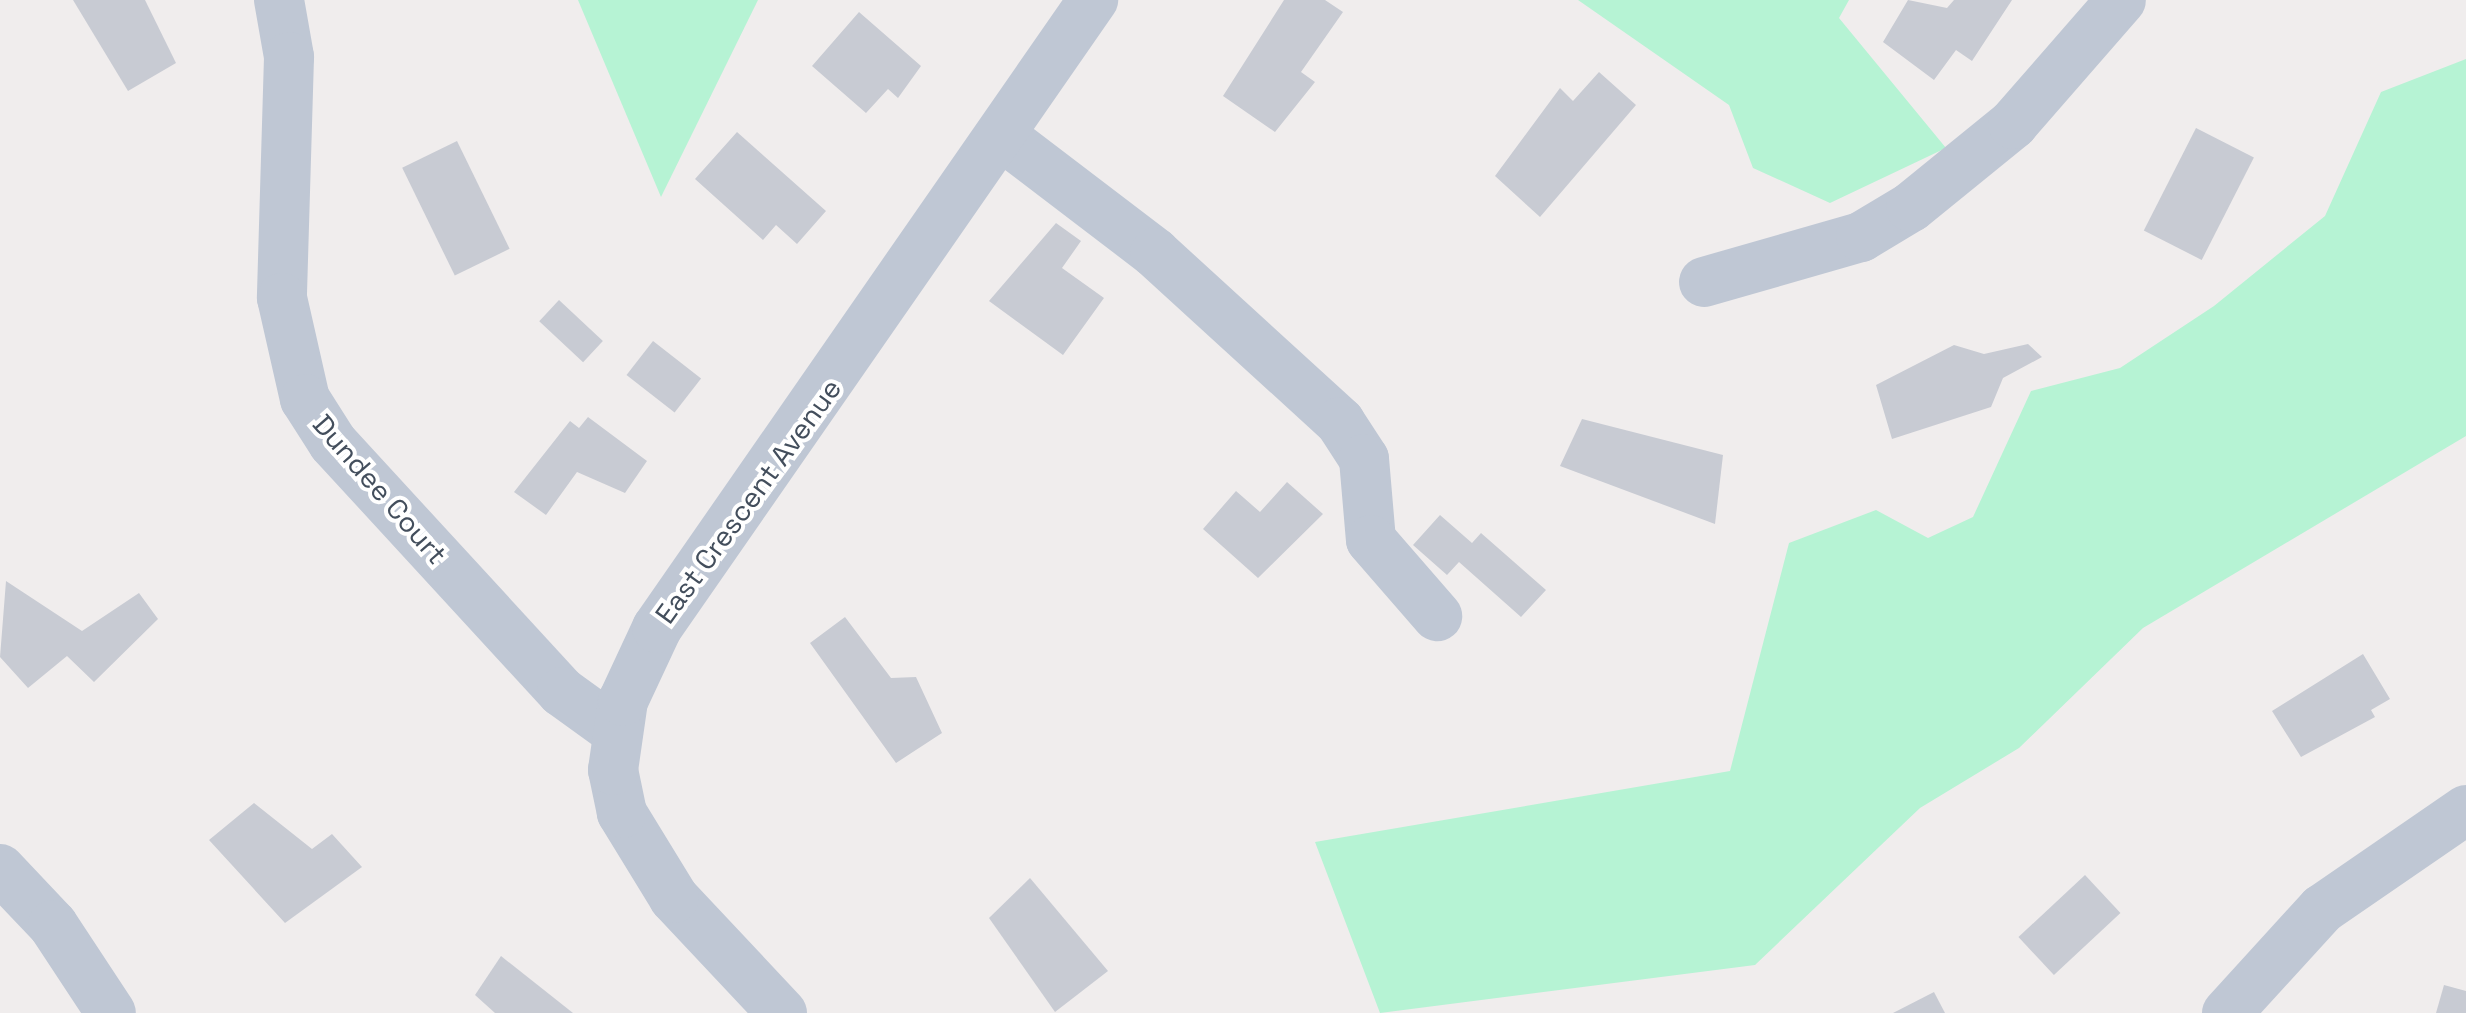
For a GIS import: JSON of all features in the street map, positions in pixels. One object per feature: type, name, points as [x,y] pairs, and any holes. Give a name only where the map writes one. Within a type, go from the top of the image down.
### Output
[{"type":"street","name":"Dundee Court","points":[[280,0],[288,57],[282,298],[306,399],[333,443],[562,692],[616,732]]},
{"type":"street","name":"East Crescent Avenue","points":[[782,1013],[646,858],[622,813],[616,732],[657,628],[1003,137],[1093,0]]},
{"type":"street","points":[[1704,282],[1862,237],[1911,207],[2013,124],[2122,0]]},
{"type":"street","points":[[1003,137],[1155,253],[1340,422],[1364,459],[1372,540],[1437,616]]},
{"type":"street","points":[[2227,1013],[2322,909],[2466,810]]},
{"type":"street","points":[[0,869],[54,926],[110,1013]]},
{"type":"green space","points":[[578,0],[758,0],[661,197]]},
{"type":"green space","points":[[1578,0],[1849,0],[1839,18],[1946,148],[1830,203],[1753,168],[1729,105]]},
{"type":"green space","points":[[2466,59],[2466,436],[2143,628],[2019,748],[1920,808],[1755,965],[1380,1013],[1315,842],[1730,771],[1789,543],[1876,510],[1928,538],[1973,517],[2031,391],[2120,368],[2214,306],[2325,216],[2381,92]]},
{"type":"building","points":[[73,0],[145,0],[176,63],[128,91]]},
{"type":"building","points":[[1284,0],[1325,0],[1343,12],[1301,72],[1315,82],[1275,132],[1223,96]]},
{"type":"building","points":[[1908,0],[1947,8],[1954,0],[2012,0],[1972,61],[1956,50],[1934,80],[1883,42]]},
{"type":"building","points":[[859,12],[921,66],[898,98],[888,89],[866,113],[812,66]]},
{"type":"building","points":[[1599,72],[1636,105],[1540,217],[1495,176],[1560,88],[1573,101]]},
{"type":"building","points":[[2196,128],[2254,158],[2202,260],[2144,230]]},
{"type":"building","points":[[737,132],[826,211],[797,244],[776,225],[763,240],[695,179]]},
{"type":"building","points":[[457,141],[510,249],[455,276],[402,168]]},
{"type":"building","points":[[1056,223],[1081,241],[1062,268],[1104,298],[1063,355],[989,301]]},
{"type":"building","points":[[559,300],[603,341],[583,362],[539,321]]},
{"type":"building","points":[[653,341],[701,379],[675,412],[627,375]]},
{"type":"building","points":[[2028,344],[2042,357],[2003,378],[1991,407],[1892,439],[1876,385],[1954,345],[1984,354]]},
{"type":"building","points":[[588,417],[647,461],[625,493],[577,472],[546,515],[514,492],[570,421],[579,428]]},
{"type":"building","points":[[1582,419],[1723,455],[1715,524],[1560,466]]},
{"type":"building","points":[[1287,482],[1323,514],[1258,578],[1203,529],[1236,491],[1260,512]]},
{"type":"building","points":[[1440,515],[1472,543],[1481,533],[1546,590],[1521,617],[1459,562],[1447,575],[1413,545]]},
{"type":"building","points":[[6,581],[82,631],[139,593],[158,619],[94,682],[67,656],[28,688],[0,657]]},
{"type":"building","points":[[845,617],[891,678],[916,677],[942,733],[896,763],[810,643]]},
{"type":"building","points":[[2363,654],[2390,699],[2371,710],[2375,717],[2301,757],[2272,711]]},
{"type":"building","points":[[254,803],[312,849],[332,834],[362,867],[285,923],[209,840]]},
{"type":"building","points":[[2085,875],[2120,913],[2054,975],[2018,937]]},
{"type":"building","points":[[1030,878],[1108,971],[1055,1012],[989,918]]},
{"type":"building","points":[[501,956],[573,1013],[495,1013],[475,995]]},
{"type":"building","points":[[2444,985],[2466,991],[2466,1013],[2436,1013]]},
{"type":"building","points":[[1934,992],[1945,1013],[1893,1013]]}]
